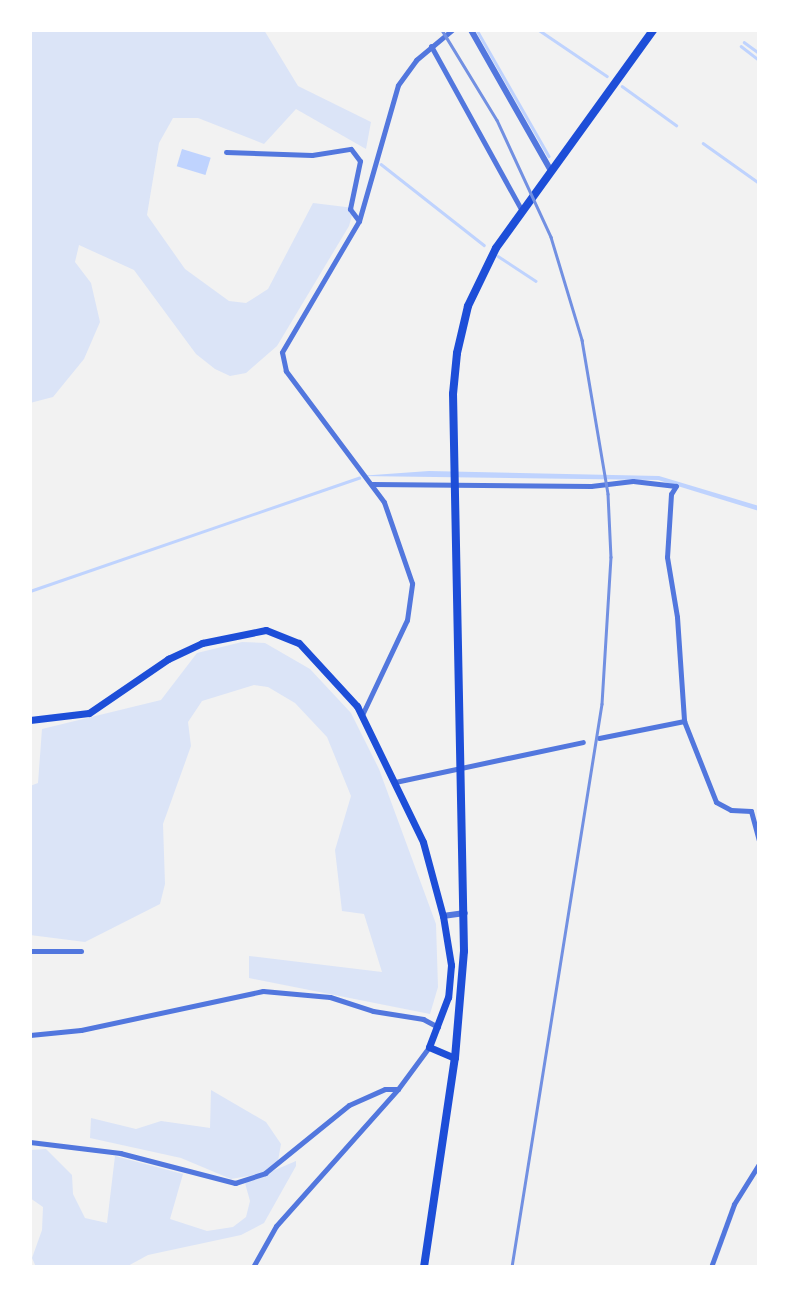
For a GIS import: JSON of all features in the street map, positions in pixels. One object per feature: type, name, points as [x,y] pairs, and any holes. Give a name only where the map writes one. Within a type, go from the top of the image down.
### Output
[{"type":"main road","points":[[424,1267],[455,1058],[465,913],[453,383],[461,332],[487,263],[653,30]]},
{"type":"main road","points":[[30,720],[89,713],[189,648],[266,630],[299,643],[362,715],[423,842],[443,916],[450,980],[438,1027],[429,1047],[455,1058]]},
{"type":"street","points":[[362,715],[407,620],[413,595],[393,523],[372,484],[282,359],[295,324],[359,221],[392,97],[406,73],[431,46],[452,30]]},
{"type":"street","points":[[471,30],[551,171]]},
{"type":"street","points":[[431,46],[522,211]]},
{"type":"street","points":[[226,152],[312,155],[351,149],[360,161],[350,209],[359,221]]},
{"type":"street","points":[[372,484],[633,481],[676,486],[671,494],[667,557],[677,617],[684,721],[716,802],[731,810],[751,811],[759,840]]},
{"type":"street","points":[[599,738],[684,721]]},
{"type":"street","points":[[395,782],[583,742]]},
{"type":"street","points":[[443,916],[465,913]]},
{"type":"street","points":[[30,951],[81,951]]},
{"type":"street","points":[[30,1035],[81,1030],[263,991],[330,997],[373,1011],[423,1018],[438,1027]]},
{"type":"street","points":[[253,1267],[276,1226],[398,1089],[429,1047]]},
{"type":"street","points":[[30,1142],[120,1153],[235,1183],[265,1173],[349,1105],[385,1089],[398,1089]]},
{"type":"street","points":[[711,1267],[734,1204],[759,1164]]},
{"type":"shaded area","points":[[30,30],[264,30],[298,86],[371,122],[366,149],[296,109],[264,144],[198,118],[173,118],[159,143],[147,215],[185,269],[229,301],[246,303],[268,289],[313,203],[354,208],[349,226],[277,346],[246,373],[230,376],[215,369],[196,354],[134,270],[79,245],[75,262],[91,283],[100,322],[84,359],[53,397],[30,403]]},
{"type":"shaded area","points":[[242,642],[265,643],[310,669],[351,713],[379,769],[436,924],[438,987],[430,1014],[249,978],[249,956],[382,972],[364,914],[342,911],[335,850],[351,796],[327,737],[295,703],[268,687],[254,685],[202,701],[188,722],[191,746],[163,824],[165,884],[160,904],[85,942],[30,935],[30,786],[38,783],[42,729],[161,700],[197,653]]},
{"type":"shaded area","points":[[211,1090],[266,1122],[281,1144],[278,1161],[261,1174],[231,1179],[181,1158],[90,1138],[91,1118],[136,1129],[161,1121],[210,1128]]},
{"type":"shaded area","points":[[46,1149],[72,1175],[73,1194],[85,1218],[107,1223],[115,1156],[183,1174],[170,1219],[207,1231],[233,1227],[246,1217],[250,1201],[245,1183],[296,1161],[296,1166],[264,1223],[241,1235],[148,1255],[126,1267],[36,1267],[32,1258],[42,1230],[43,1207],[30,1198],[30,1150]]},
{"type":"water","points":[[182,149],[211,158],[205,175],[177,166]]},
{"type":"water","points":[[429,471],[659,476],[759,506],[759,511],[658,480],[359,476]]},
{"type":"waterway","points":[[477,30],[549,156]]},
{"type":"waterway","points":[[539,30],[607,76]]},
{"type":"waterway","points":[[744,42],[759,53]]},
{"type":"waterway","points":[[741,46],[759,60]]},
{"type":"waterway","points":[[622,86],[676,125]]},
{"type":"waterway","points":[[703,143],[759,183]]},
{"type":"waterway","points":[[381,164],[484,245]]},
{"type":"waterway","points":[[498,256],[536,281]]},
{"type":"waterway","points":[[30,591],[359,478]]},
{"type":"railway","points":[[442,30],[497,120],[551,237],[582,340],[608,494],[611,557],[602,704],[512,1267]]}]
